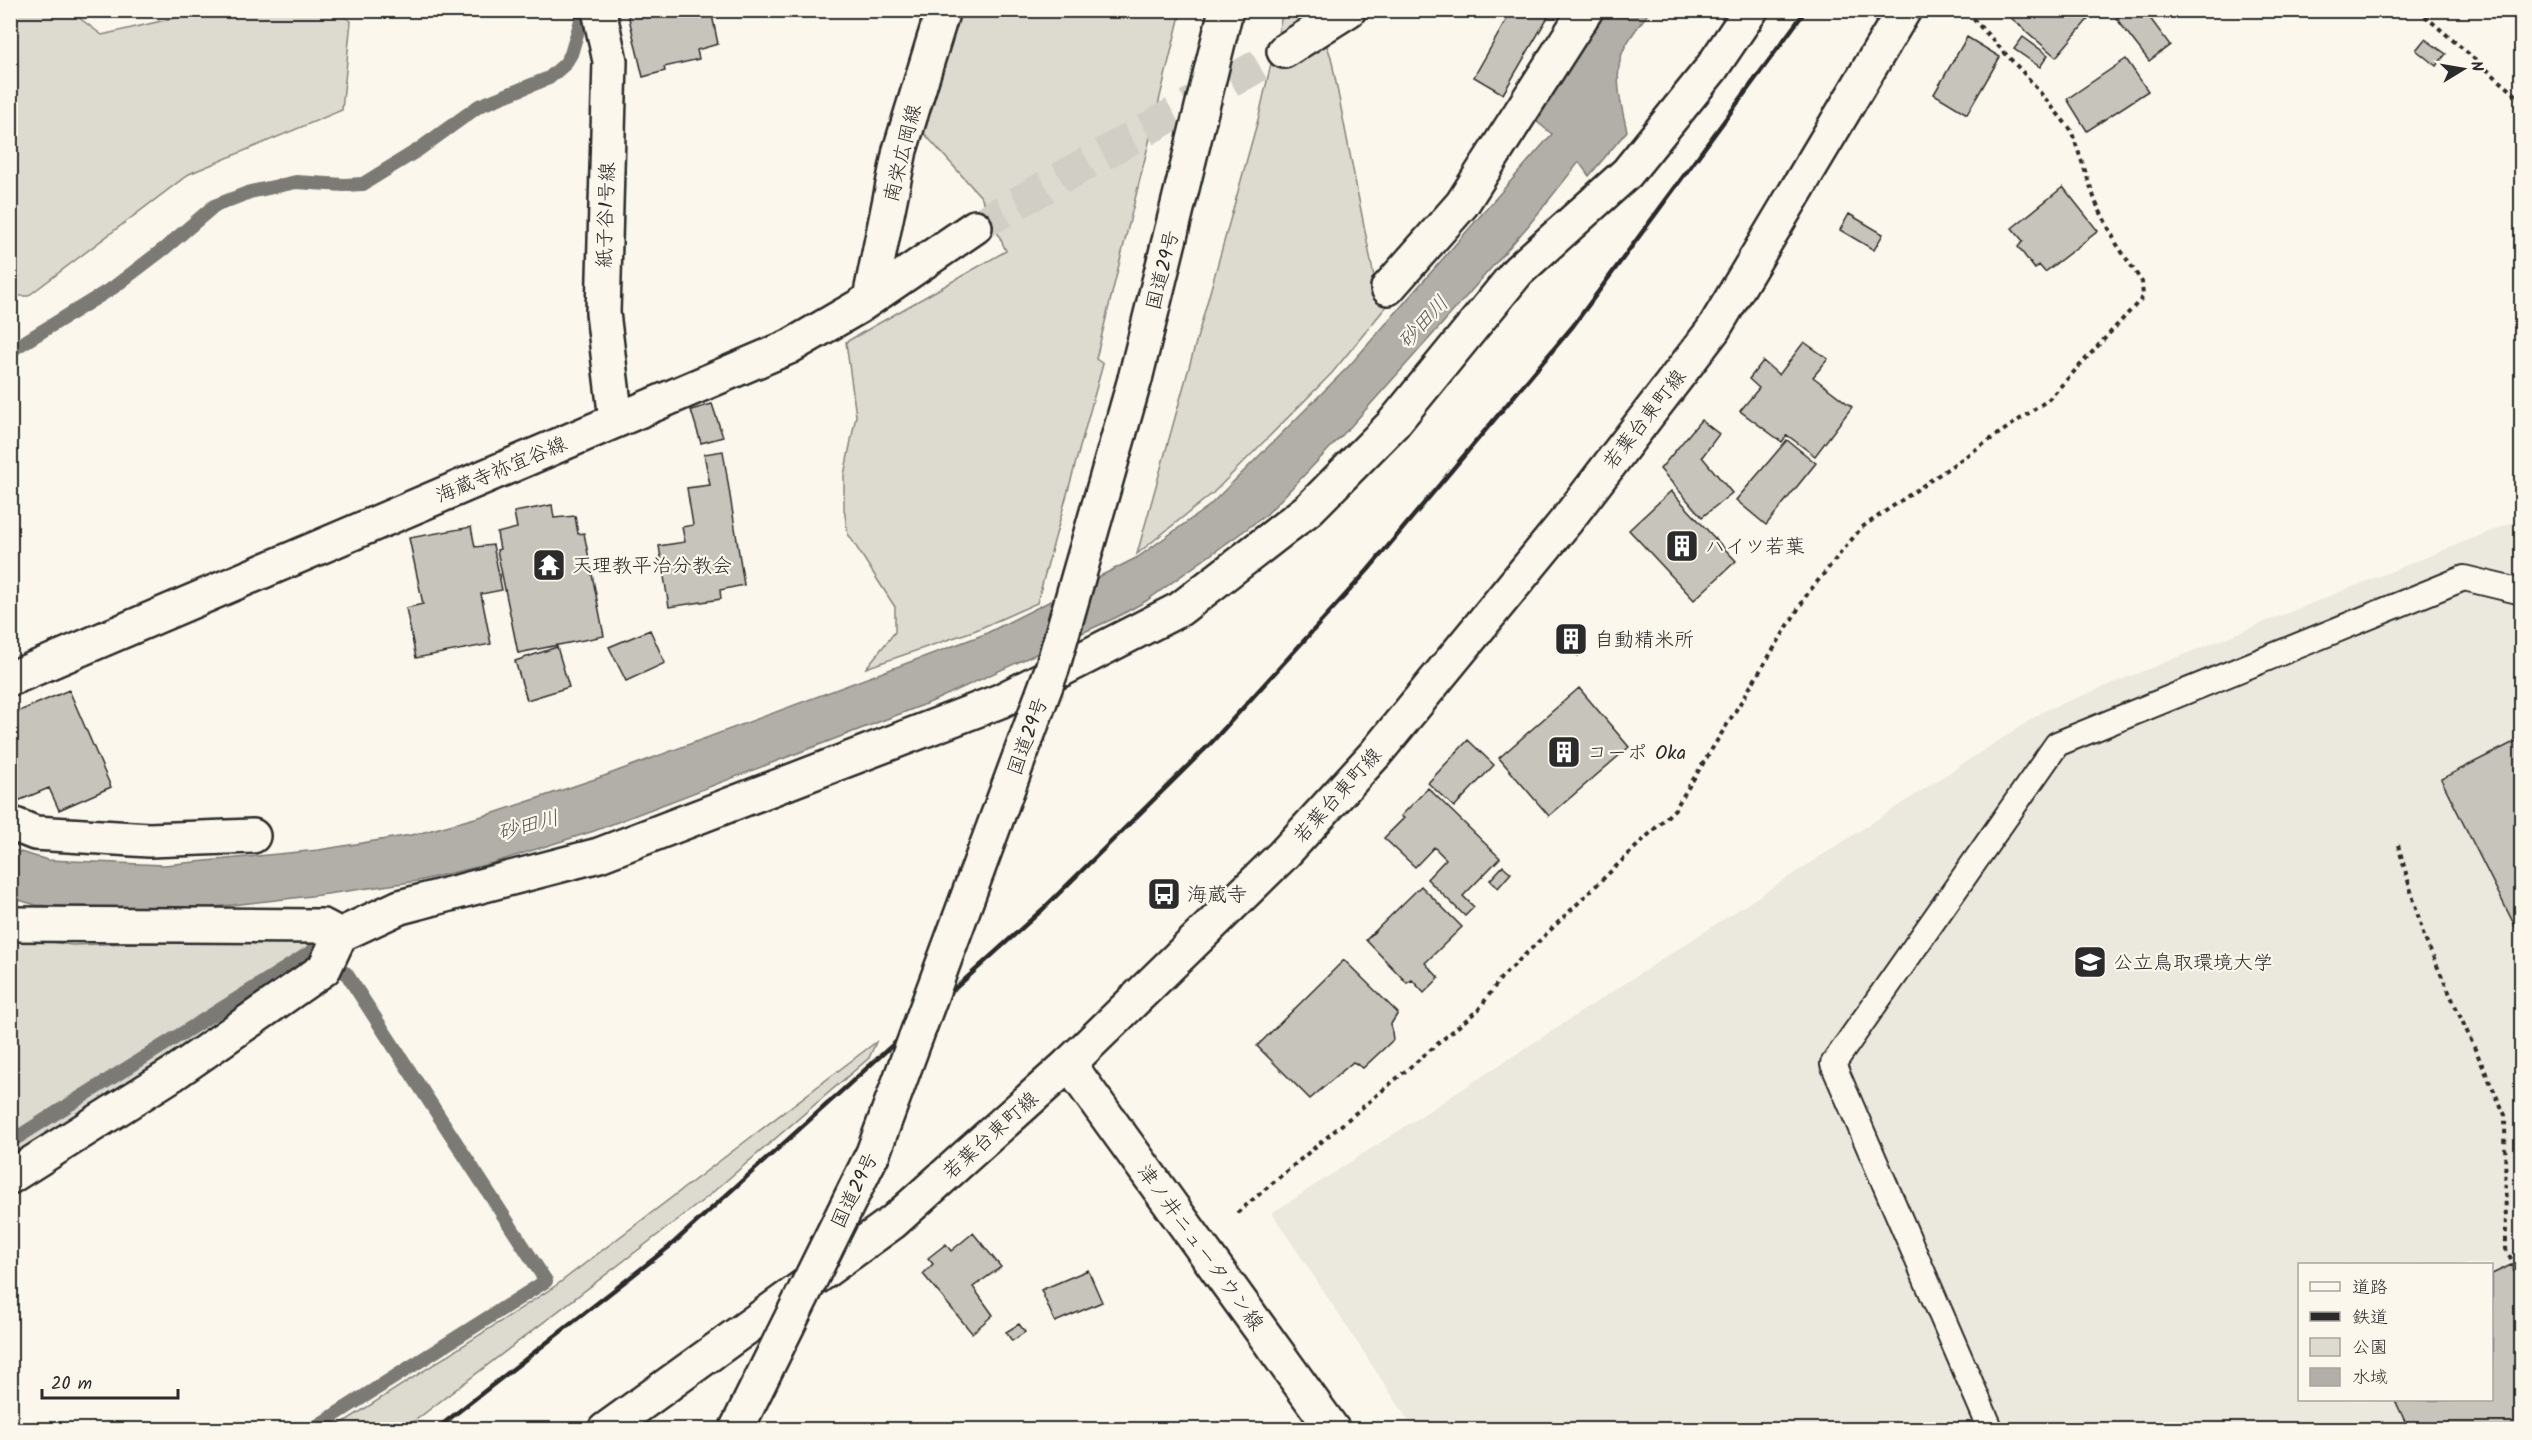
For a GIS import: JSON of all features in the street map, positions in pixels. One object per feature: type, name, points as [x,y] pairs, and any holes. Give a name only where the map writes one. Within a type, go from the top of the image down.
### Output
[{"type":"main road","name":"紙子谷1号線","points":[[599,10],[610,61],[603,313],[616,420]]},
{"type":"main road","name":"南栄広岡線","points":[[870,298],[900,150],[943,10]]},
{"type":"main road","name":"国道29号","points":[[736,1430],[873,1153],[1052,669],[1135,380],[1226,10]]},
{"type":"main road","points":[[1284,51],[1349,10]]},
{"type":"main road","points":[[1388,288],[1462,204],[1586,10]]},
{"type":"main road","points":[[10,1177],[173,1074],[324,969],[340,934],[400,907],[599,855],[988,706],[1180,609],[1309,509],[1393,423],[1518,271],[1627,173],[1711,69],[1751,10]]},
{"type":"main road","name":"若葉台東町線","points":[[605,1430],[893,1222],[1069,1064],[1282,855],[1353,778],[1567,520],[1713,330],[1904,10]]},
{"type":"main road","name":"海蔵寺祢宜谷線","points":[[10,679],[789,347],[870,298],[975,227]]},
{"type":"main road","points":[[10,823],[35,832],[149,840],[253,836]]},
{"type":"main road","points":[[10,924],[323,926],[340,934]]},
{"type":"main road","name":"津ノ井ニュータウン線","points":[[1069,1064],[1333,1430]]},
{"type":"lane","points":[[1991,1430],[1833,1064],[2057,744],[2464,578],[2522,592]]},
{"type":"path","points":[[1237,1213],[1479,1009],[1501,978],[1675,809],[1808,593],[1861,528],[2048,400],[2143,297],[2142,282],[2116,243],[2096,203],[2071,130],[2029,79],[1965,10]]},
{"type":"path","points":[[2418,10],[2522,100]]},
{"type":"path","points":[[2398,845],[2424,938],[2505,1115],[2506,1249],[2522,1280]]},
{"type":"shaded area","name":"公立鳥取環境大学","points":[[2521,519],[2521,1429],[1414,1429],[1272,1213],[2044,711]]},
{"type":"green space","points":[[10,11],[70,11],[102,35],[174,18],[179,11],[336,11],[351,21],[342,110],[189,174],[28,296],[11,296]]},
{"type":"green space","points":[[960,11],[1181,11],[1096,359],[1103,364],[1037,603],[976,630],[866,668],[895,632],[895,607],[848,534],[844,509],[844,475],[856,416],[846,342],[1006,251],[981,197],[923,132]]},
{"type":"green space","points":[[1283,11],[1314,11],[1331,57],[1375,282],[1394,297],[1332,373],[1213,493],[1137,554],[1259,116]]},
{"type":"green space","points":[[11,936],[72,945],[198,941],[326,942],[317,960],[11,1156]]},
{"type":"green space","points":[[876,1042],[869,1058],[706,1198],[404,1429],[333,1429],[554,1287]]},
{"type":"water","name":"砂田川","points":[[1603,11],[1650,11],[1628,41],[1620,61],[1619,91],[1627,131],[1589,176],[1579,162],[1528,226],[1442,324],[1352,425],[1266,515],[1146,601],[1117,617],[931,702],[594,831],[489,864],[418,881],[161,913],[36,905],[11,898],[10,849],[48,860],[164,865],[319,850],[417,834],[497,812],[604,776],[985,634],[1138,557],[1209,506],[1349,366],[1552,134],[1531,117]]},
{"type":"building","points":[[627,10],[711,10],[718,44],[697,50],[699,59],[664,67],[665,71],[643,77]]},
{"type":"building","points":[[1512,10],[1552,10],[1503,94],[1474,77]]},
{"type":"building","points":[[2002,10],[2096,10],[2056,57]]},
{"type":"building","points":[[2125,10],[2144,10],[2170,45],[2149,61],[2116,18]]},
{"type":"building","points":[[1967,37],[2000,57],[1967,114],[1934,94]]},
{"type":"building","points":[[2023,37],[2048,55],[2040,67],[2014,49]]},
{"type":"building","points":[[2425,39],[2446,54],[2436,66],[2416,50]]},
{"type":"building","points":[[2126,59],[2148,91],[2087,131],[2067,99]]},
{"type":"building","points":[[2063,187],[2098,231],[2045,272],[2039,265],[2035,269],[2018,247],[2023,241],[2012,228]]},
{"type":"building","points":[[1849,214],[1883,234],[1874,250],[1840,230]]},
{"type":"building","points":[[1804,342],[1828,359],[1813,377],[1852,407],[1815,456],[1787,435],[1782,442],[1740,411],[1759,388],[1749,379],[1763,361],[1779,375]]},
{"type":"building","points":[[712,404],[723,437],[701,443],[691,410]]},
{"type":"building","points":[[1701,420],[1719,434],[1702,457],[1732,493],[1702,517],[1660,469]]},
{"type":"building","points":[[1787,440],[1816,463],[1766,525],[1736,500]]},
{"type":"building","points":[[723,451],[744,585],[720,590],[721,599],[669,607],[659,546],[685,542],[682,527],[693,525],[687,488],[710,485],[704,454]]},
{"type":"building","name":"ハイツ若葉","points":[[1671,491],[1736,561],[1694,600],[1629,530]]},
{"type":"building","points":[[552,505],[554,518],[575,516],[578,534],[584,533],[604,636],[518,653],[497,550],[500,549],[497,533],[517,528],[514,512]]},
{"type":"building","points":[[471,527],[475,547],[493,545],[502,590],[481,594],[491,644],[416,658],[406,608],[423,604],[409,538]]},
{"type":"building","points":[[650,630],[665,663],[626,681],[609,647]]},
{"type":"building","name":"自動精米所","points":[[1570,633],[1586,646],[1578,656],[1572,651],[1570,654],[1559,646]]},
{"type":"building","points":[[557,647],[569,687],[527,700],[515,661]]},
{"type":"building","name":"コーポ Oka","points":[[1579,688],[1629,747],[1549,816],[1499,758]]},
{"type":"building","points":[[69,690],[111,787],[59,810],[49,788],[13,803],[10,798],[10,715]]},
{"type":"building","points":[[2522,738],[2522,940],[2441,779]]},
{"type":"building","points":[[1468,740],[1494,765],[1454,807],[1428,783]]},
{"type":"building","points":[[1428,788],[1500,858],[1463,896],[1474,907],[1465,916],[1427,879],[1446,859],[1434,847],[1415,867],[1384,838],[1404,818],[1401,816]]},
{"type":"building","points":[[1503,866],[1511,873],[1498,888],[1490,880]]},
{"type":"building","points":[[1421,886],[1462,927],[1425,963],[1439,978],[1424,993],[1412,980],[1407,983],[1366,940]]},
{"type":"building","points":[[1344,960],[1398,1013],[1391,1024],[1393,1040],[1363,1068],[1353,1062],[1310,1099],[1257,1046]]},
{"type":"building","points":[[973,1233],[1001,1267],[973,1287],[993,1315],[972,1333],[923,1274],[933,1264],[928,1258],[946,1244],[951,1251]]},
{"type":"building","points":[[2511,1265],[2522,1288],[2522,1430],[2409,1430],[2395,1401],[2493,1401],[2493,1274]]},
{"type":"building","points":[[1088,1270],[1102,1302],[1055,1322],[1041,1290]]},
{"type":"building","points":[[1019,1324],[1025,1332],[1012,1341],[1006,1332]]},
{"type":"waterway","points":[[10,351],[114,287],[214,206],[250,192],[296,182],[363,184],[418,150],[479,106],[549,78],[565,64],[571,54],[582,17]]},
{"type":"waterway","points":[[10,1142],[316,949]]},
{"type":"waterway","points":[[311,1430],[546,1281],[346,973]]},
{"type":"tunnel","points":[[975,227],[1284,51]]},
{"type":"railway","points":[[435,1430],[669,1247],[1043,909],[1212,742],[1368,570],[1573,326],[1806,10]]},
{"type":"place","name":"ハイツ若葉","points":[[1682,546]]},
{"type":"place","name":"天理教平治分教会","points":[[549,565]]},
{"type":"place","name":"自動精米所","points":[[1571,639]]},
{"type":"place","name":"コーポ Oka","points":[[1564,752]]},
{"type":"place","name":"海蔵寺","points":[[1164,894]]},
{"type":"place","name":"公立鳥取環境大学","points":[[2090,962]]}]
